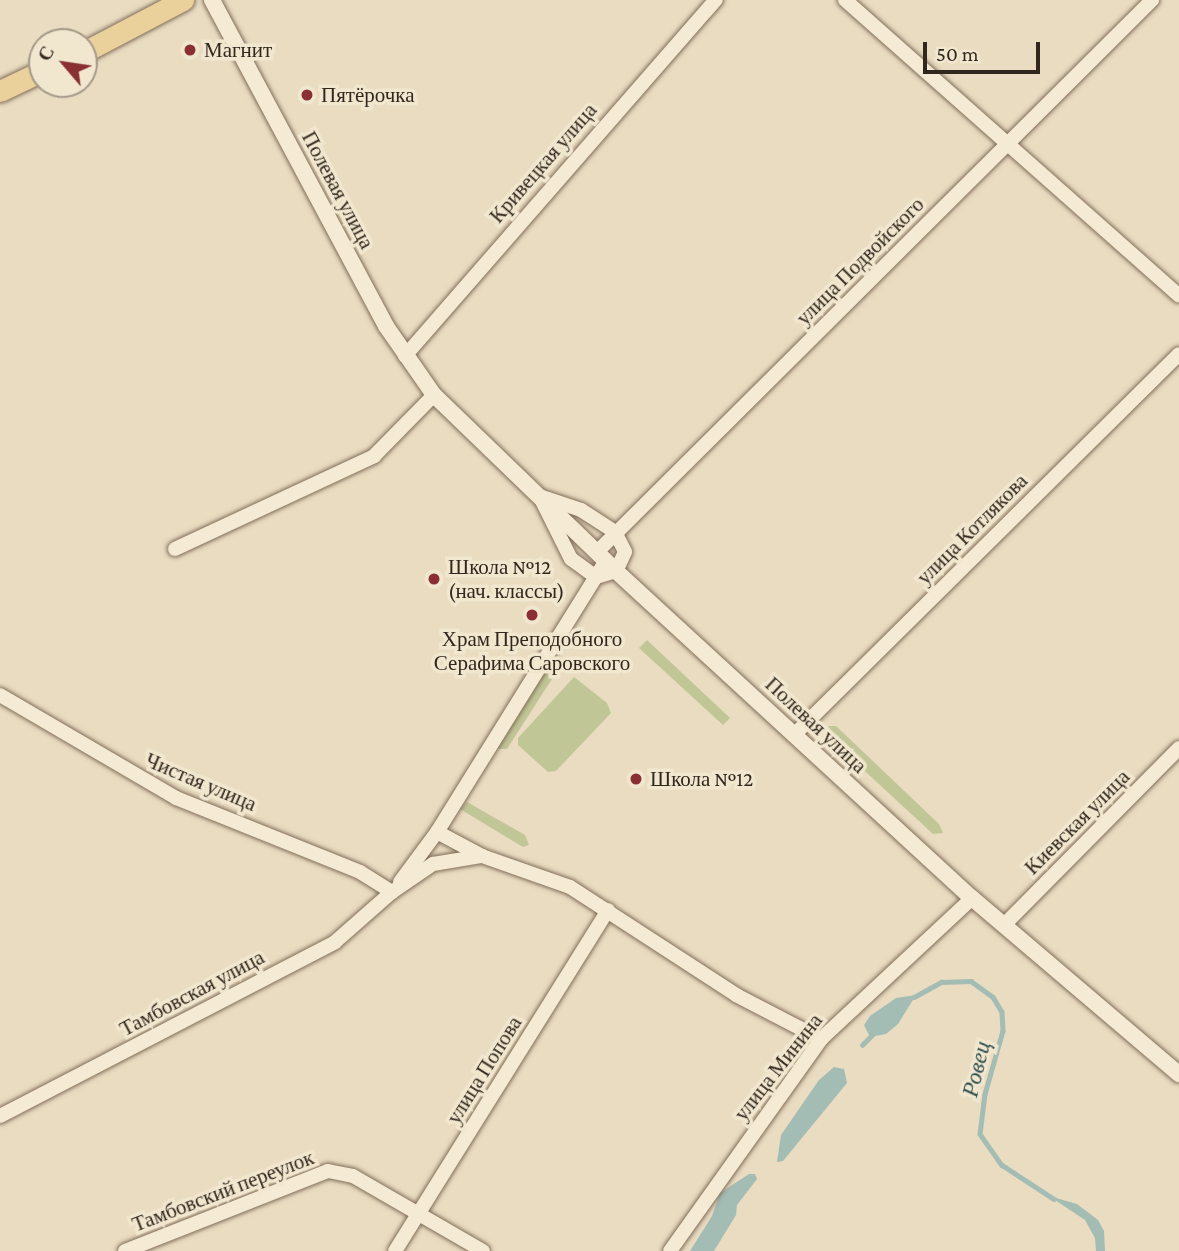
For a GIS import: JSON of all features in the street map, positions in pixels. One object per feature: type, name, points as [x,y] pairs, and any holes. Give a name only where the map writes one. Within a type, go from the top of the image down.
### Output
[{"type":"main road","points":[[98,45],[183,0]]},
{"type":"main road","points":[[0,91],[28,78]]},
{"type":"street","name":"Полевая улица","points":[[212,0],[405,356],[434,395],[606,561],[972,898],[1179,1074]]},
{"type":"street","name":"Кривецкая улица","points":[[405,356],[716,0]]},
{"type":"street","points":[[845,0],[1179,296]]},
{"type":"street","name":"улица Подвойского","points":[[606,561],[615,532],[1152,0]]},
{"type":"street","name":"улица Котлякова","points":[[795,734],[1179,354]]},
{"type":"street","points":[[175,549],[374,456],[434,395]]},
{"type":"street","points":[[539,496],[598,518],[615,532],[625,552],[606,561]]},
{"type":"street","points":[[539,496],[561,546],[596,577]]},
{"type":"street","name":"Тамбовская улица","points":[[393,892],[437,832],[606,561]]},
{"type":"street","name":"Чистая улица","points":[[0,695],[176,798],[347,867],[393,892]]},
{"type":"street","name":"Киевская улица","points":[[1004,925],[1179,748]]},
{"type":"street","name":"Тамбовская улица","points":[[437,832],[482,856],[570,887],[736,995],[821,1039]]},
{"type":"street","name":"Тамбовская улица","points":[[0,1116],[335,942],[393,892],[433,864],[482,856]]},
{"type":"street","name":"улица Минина","points":[[670,1251],[821,1039],[972,898]]},
{"type":"street","name":"улица Попова","points":[[394,1251],[608,910]]},
{"type":"street","name":"Тамбовский переулок","points":[[125,1251],[328,1171],[353,1176],[483,1251]]},
{"type":"green space","points":[[647,640],[730,718],[723,725],[639,648]]},
{"type":"green space","points":[[558,660],[559,668],[507,749],[496,749],[546,666]]},
{"type":"green space","points":[[574,677],[607,703],[611,713],[556,771],[548,772],[518,745],[518,738]]},
{"type":"green space","points":[[828,726],[836,726],[939,824],[943,833],[933,834],[829,738]]},
{"type":"green space","points":[[467,802],[525,835],[529,845],[523,847],[460,809]]},
{"type":"water","points":[[916,995],[898,1024],[886,1034],[870,1037],[864,1025],[870,1016],[896,998]]},
{"type":"water","points":[[834,1067],[844,1069],[847,1083],[783,1161],[777,1162],[781,1135],[819,1080]]},
{"type":"water","points":[[749,1174],[755,1174],[757,1179],[737,1205],[736,1215],[714,1251],[690,1251],[712,1216],[720,1193]]},
{"type":"water","points":[[1049,1196],[1077,1204],[1098,1220],[1104,1231],[1105,1251],[1096,1251],[1095,1238],[1085,1220]]},
{"type":"waterway","name":"Ровец","points":[[914,997],[941,982],[971,981],[993,997],[1002,1012],[1003,1031],[985,1094],[980,1134],[1002,1165],[1054,1199]]},
{"type":"waterway","name":"Ровец","points":[[862,1045],[874,1033]]},
{"type":"place","name":"Магнит","points":[[190,50]]},
{"type":"place","name":"Пятёрочка","points":[[307,95]]},
{"type":"place","name":"Школа №12 (нач. классы)","points":[[434,579]]},
{"type":"place","name":"Храм Преподобного Серафима Саровского","points":[[532,615]]},
{"type":"place","name":"Школа №12","points":[[636,779]]}]
